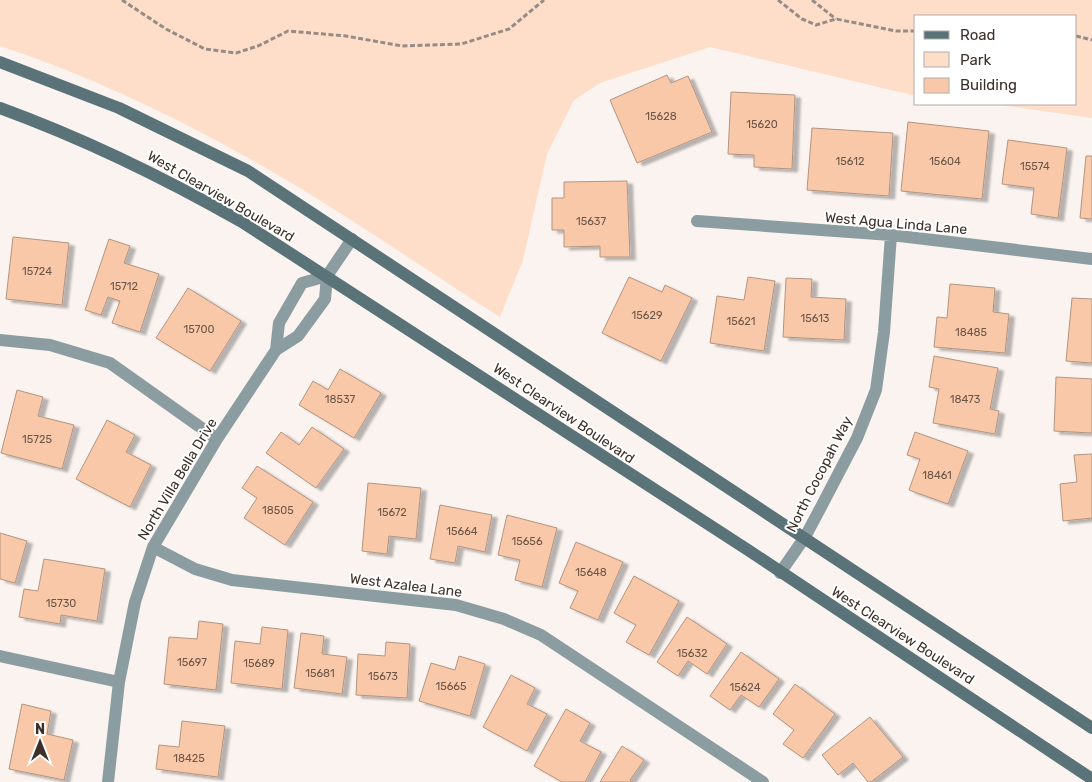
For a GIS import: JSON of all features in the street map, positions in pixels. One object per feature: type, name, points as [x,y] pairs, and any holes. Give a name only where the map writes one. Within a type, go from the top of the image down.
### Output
[{"type":"street","name":"West Clearview Boulevard","points":[[0,62],[119,108],[248,171],[1092,728]]},
{"type":"street","name":"West Clearview Boulevard","points":[[0,108],[103,149],[166,179],[242,222],[748,550],[1092,779]]},
{"type":"street","name":"West Agua Linda Lane","points":[[697,221],[891,235],[1092,259]]},
{"type":"street","name":"North Cocopah Way","points":[[780,572],[805,537],[857,438],[876,390],[884,332],[891,235]]},
{"type":"street","name":"North Villa Bella Drive","points":[[108,782],[119,682],[135,602],[153,547],[217,439],[276,350],[298,336],[325,299],[327,276],[352,240]]},
{"type":"street","name":"North Villa Bella Drive","points":[[276,350],[279,323],[302,282],[327,276]]},
{"type":"street","points":[[0,340],[50,345],[110,363],[217,439]]},
{"type":"street","name":"West Azalea Lane","points":[[153,547],[195,569],[232,580],[456,605],[504,619],[540,635],[764,782]]},
{"type":"street","points":[[0,656],[119,682]]},
{"type":"path","points":[[122,0],[166,29],[205,49],[236,53],[258,46],[288,31],[346,36],[402,46],[462,44],[509,28],[544,0]]},
{"type":"path","points":[[778,0],[802,19],[816,26],[836,19]]},
{"type":"path","points":[[812,0],[836,19],[896,31],[914,31]]},
{"type":"path","points":[[1077,36],[1092,40]]},
{"type":"green space","points":[[0,0],[1092,0],[1092,118],[1000,105],[1077,105],[1077,15],[914,15],[914,96],[710,47],[600,83],[574,100],[547,154],[523,260],[500,317],[337,211],[239,153],[121,93],[0,46]]},
{"type":"building","points":[[667,75],[671,83],[688,76],[712,132],[637,163],[610,100]]},
{"type":"building","points":[[731,92],[795,95],[792,169],[754,167],[754,155],[728,154]]},
{"type":"building","points":[[908,122],[989,131],[982,199],[901,191]]},
{"type":"building","points":[[812,128],[893,133],[889,196],[807,190]]},
{"type":"building","points":[[1008,140],[1067,148],[1058,218],[1031,214],[1034,188],[1002,184]]},
{"type":"building","points":[[1086,156],[1092,156],[1092,219],[1080,218]]},
{"type":"building","points":[[627,181],[630,257],[600,257],[600,246],[564,247],[564,230],[552,230],[552,198],[564,198],[564,182]]},
{"type":"building","points":[[13,237],[69,243],[62,305],[6,299]]},
{"type":"building","points":[[109,239],[130,246],[124,263],[159,274],[140,332],[112,323],[120,301],[108,297],[101,315],[85,310]]},
{"type":"building","points":[[629,277],[662,292],[665,285],[692,298],[661,361],[602,333]]},
{"type":"building","points":[[748,277],[775,281],[764,351],[710,343],[717,296],[744,300]]},
{"type":"building","points":[[786,278],[812,279],[811,297],[846,299],[844,340],[783,337]]},
{"type":"building","points":[[950,284],[995,288],[993,312],[1009,314],[1005,353],[934,347],[937,317],[947,318]]},
{"type":"building","points":[[188,288],[241,321],[210,371],[156,338]]},
{"type":"building","points":[[1072,298],[1092,299],[1092,363],[1066,361]]},
{"type":"building","points":[[934,356],[998,368],[990,409],[999,411],[995,434],[933,423],[939,389],[929,387]]},
{"type":"building","points":[[340,369],[381,393],[354,438],[299,405],[313,381],[328,390]]},
{"type":"building","points":[[1056,377],[1092,379],[1092,433],[1054,431]]},
{"type":"building","points":[[17,390],[43,397],[38,416],[74,425],[62,469],[1,453]]},
{"type":"building","points":[[107,420],[135,435],[126,452],[151,465],[130,507],[76,479]]},
{"type":"building","points":[[312,427],[344,449],[316,488],[266,453],[281,432],[299,445]]},
{"type":"building","points":[[915,432],[968,451],[948,504],[909,490],[920,459],[907,455]]},
{"type":"building","points":[[1092,454],[1092,518],[1063,521],[1060,484],[1077,482],[1074,455]]},
{"type":"building","points":[[257,466],[313,502],[285,545],[244,518],[257,498],[242,488]]},
{"type":"building","points":[[368,483],[421,488],[416,539],[389,536],[387,554],[362,551]]},
{"type":"building","points":[[440,505],[492,515],[485,552],[458,546],[455,563],[430,559]]},
{"type":"building","points":[[507,515],[557,528],[542,587],[515,580],[520,560],[498,555]]},
{"type":"building","points":[[0,533],[27,541],[15,583],[0,579]]},
{"type":"building","points":[[576,542],[623,562],[598,620],[570,608],[578,591],[559,583]]},
{"type":"building","points":[[44,559],[105,569],[97,621],[61,615],[60,624],[19,617],[24,589],[38,591]]},
{"type":"building","points":[[634,576],[679,601],[649,655],[626,642],[636,625],[614,613]]},
{"type":"building","points":[[687,617],[727,644],[707,674],[688,661],[678,676],[657,662]]},
{"type":"building","points":[[199,621],[223,624],[216,690],[164,684],[169,637],[197,639]]},
{"type":"building","points":[[262,627],[288,630],[282,689],[231,683],[235,641],[260,644]]},
{"type":"building","points":[[301,633],[324,636],[322,654],[347,657],[342,694],[294,688]]},
{"type":"building","points":[[386,642],[410,644],[407,698],[356,695],[358,654],[385,656]]},
{"type":"building","points":[[741,652],[779,679],[759,707],[741,695],[730,710],[710,696]]},
{"type":"building","points":[[459,656],[485,664],[470,716],[419,701],[431,663],[455,670]]},
{"type":"building","points":[[511,675],[535,688],[527,704],[547,714],[527,751],[483,727]]},
{"type":"building","points":[[795,684],[835,714],[803,758],[783,744],[794,730],[773,714]]},
{"type":"building","points":[[22,704],[51,711],[47,734],[73,740],[64,780],[9,769]]},
{"type":"building","points":[[566,709],[590,723],[580,741],[601,752],[585,782],[562,782],[534,766]]},
{"type":"building","points":[[870,717],[903,757],[871,782],[868,782],[853,763],[838,775],[822,755]]},
{"type":"building","points":[[182,721],[225,726],[218,777],[156,769],[159,745],[179,747]]},
{"type":"building","points":[[622,746],[644,760],[630,780],[633,782],[600,782]]}]
